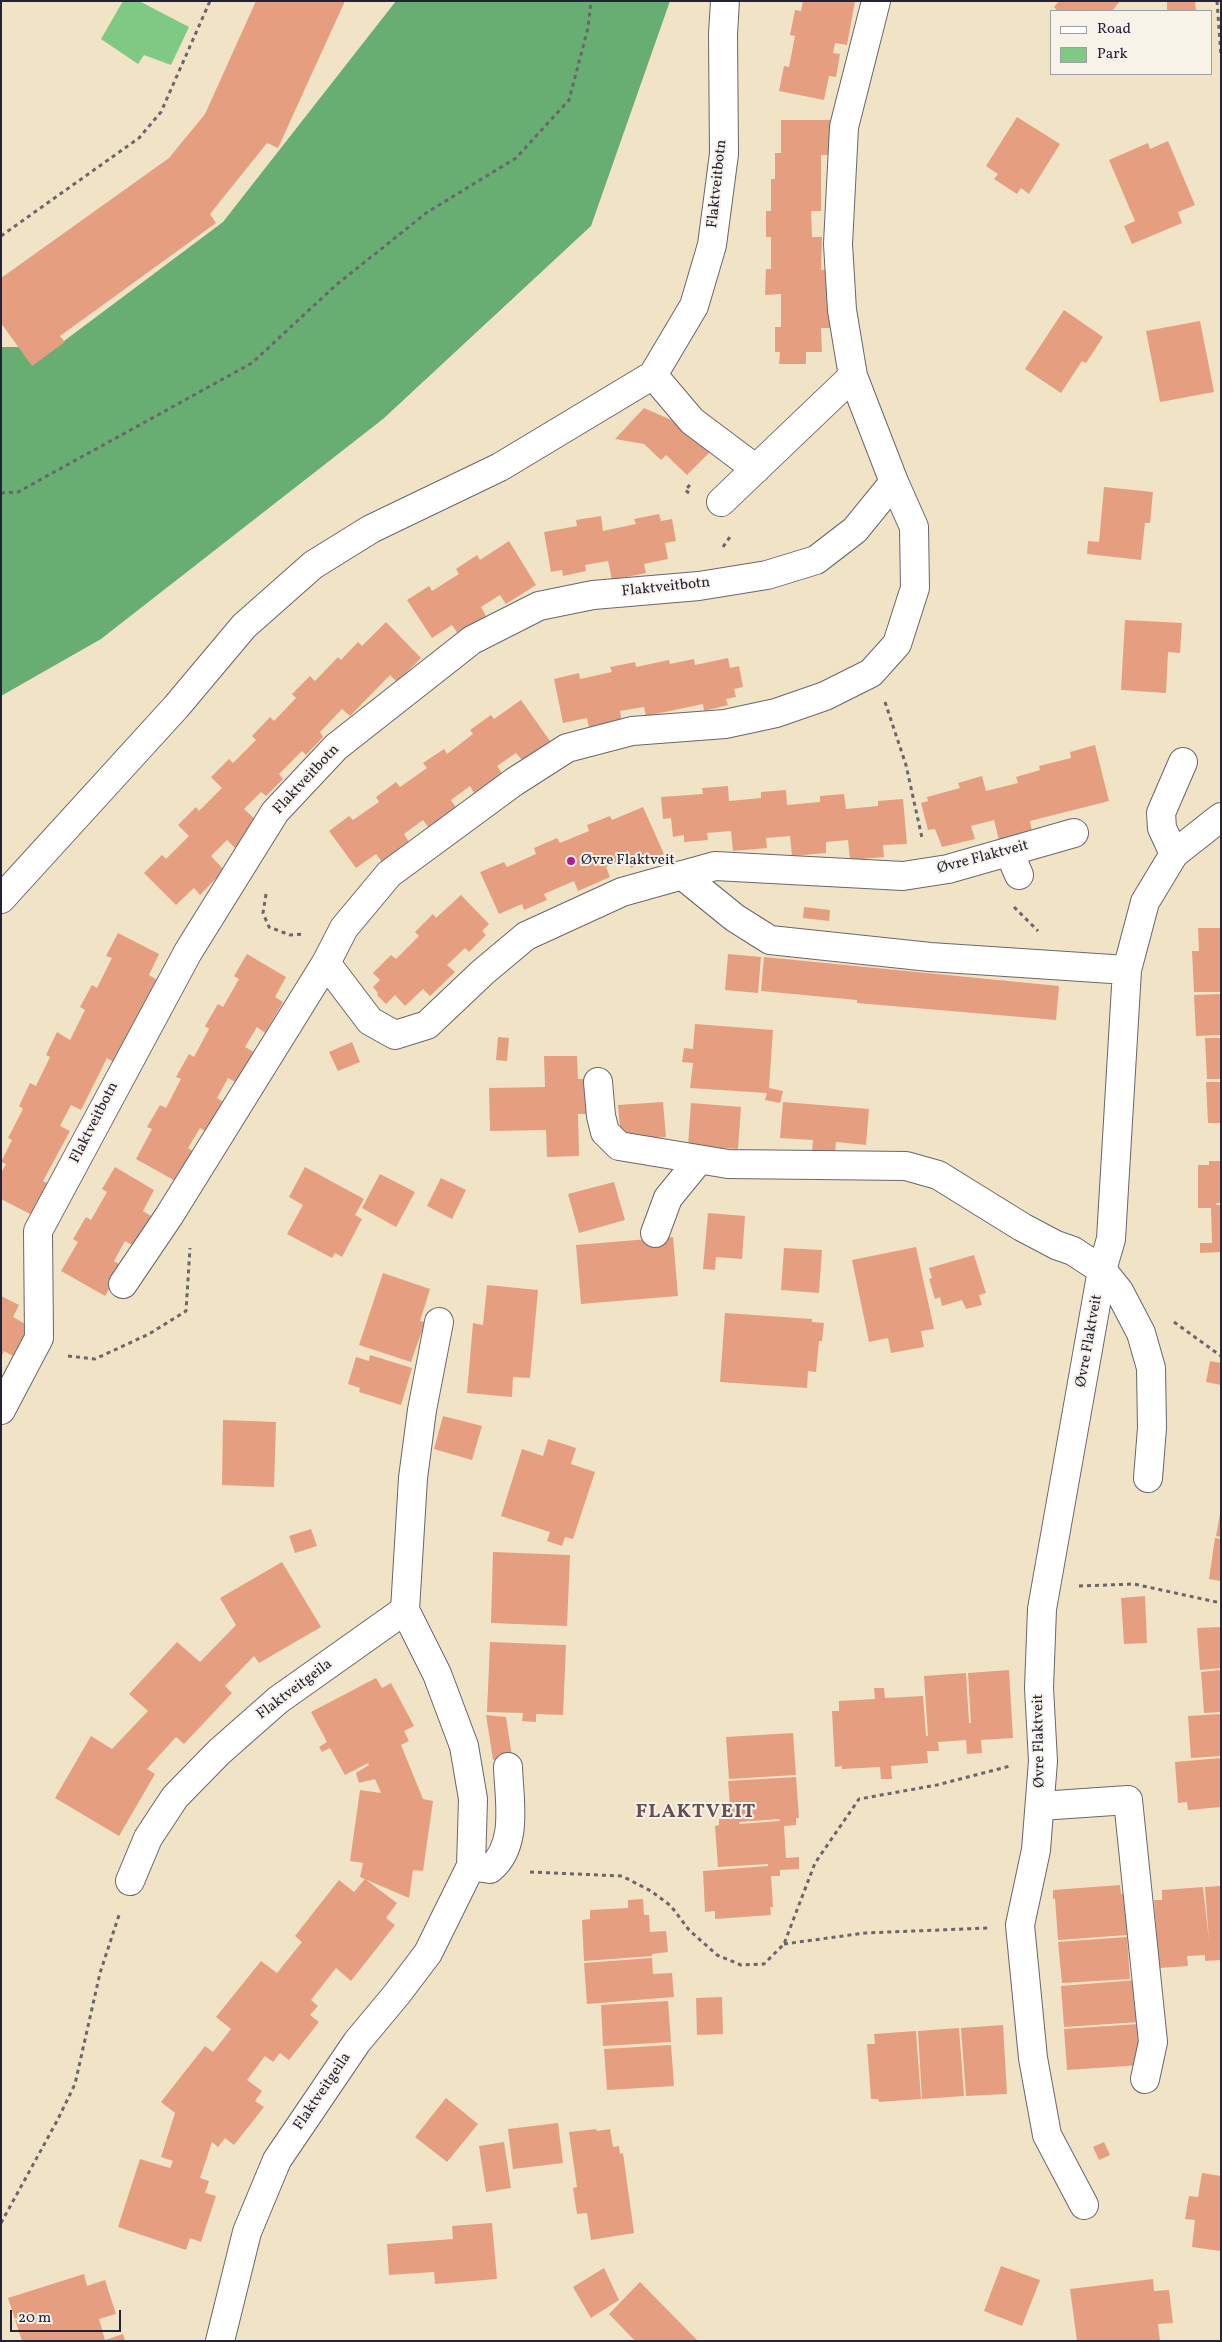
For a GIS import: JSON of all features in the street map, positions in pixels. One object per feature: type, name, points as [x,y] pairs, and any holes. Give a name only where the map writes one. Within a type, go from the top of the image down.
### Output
[{"type":"street","name":"Flaktveitbotn","points":[[1,899],[176,707],[244,626],[313,565],[371,529],[500,467],[652,375],[694,306],[712,245],[724,154],[725,1]]},
{"type":"street","points":[[123,1284],[169,1216],[326,963],[344,928],[395,869],[514,782],[567,748],[632,730],[725,724],[776,713],[825,696],[871,673],[897,644],[914,588],[914,528],[853,376],[842,310],[838,244],[844,127],[876,1]]},
{"type":"street","points":[[652,375],[692,421],[756,469]]},
{"type":"street","points":[[721,502],[853,376]]},
{"type":"street","name":"Flaktveitbotn","points":[[1,1410],[39,1338],[38,1231],[188,952],[275,812],[336,747],[472,640],[539,606],[593,595],[699,586],[767,575],[816,560],[855,530],[894,482]]},
{"type":"street","points":[[1174,854],[1162,828],[1161,813],[1183,762]]},
{"type":"street","name":"Øvre Flaktveit","points":[[1084,2205],[1047,2135],[1032,2058],[1020,1925],[1036,1850],[1040,1806],[1043,1761],[1039,1688],[1042,1609],[1102,1270],[1110,1239],[1127,970],[1145,902],[1174,854],[1221,817]]},
{"type":"street","name":"Øvre Flaktveit","points":[[326,963],[370,1020],[395,1035],[426,1025],[526,936],[622,892],[715,866],[903,876],[948,869],[1014,863],[1074,833]]},
{"type":"street","points":[[682,875],[735,918],[770,940],[930,958],[1127,970]]},
{"type":"street","points":[[598,1082],[604,1132],[619,1146],[728,1164],[906,1166],[938,1175],[1022,1227],[1056,1245],[1073,1251],[1102,1270],[1119,1291],[1141,1333],[1151,1368],[1152,1428],[1148,1478]]},
{"type":"street","points":[[655,1233],[668,1198],[699,1160]]},
{"type":"street","name":"Flaktveitgeila","points":[[220,2341],[247,2232],[277,2160],[357,2042],[428,1953],[471,1866],[472,1799],[464,1746],[437,1674],[405,1610],[412,1478],[422,1410],[439,1322]]},
{"type":"street","name":"Flaktveitgeila","points":[[130,1881],[148,1838],[175,1797],[219,1752],[278,1700],[405,1610]]},
{"type":"street","points":[[471,1866],[490,1869],[501,1860],[509,1840],[508,1767]]},
{"type":"street","points":[[1040,1806],[1128,1800],[1153,2042],[1145,2079]]},
{"type":"path","points":[[1,236],[139,138],[161,112],[210,1]]},
{"type":"path","points":[[1,493],[18,492],[252,363],[336,285],[426,213],[516,158],[569,100],[588,28],[591,1]]},
{"type":"path","points":[[1217,1],[1221,56]]},
{"type":"path","points":[[871,673],[887,706],[906,766],[924,845]]},
{"type":"path","points":[[266,889],[263,913],[268,927],[290,935],[321,933],[344,928]]},
{"type":"path","points":[[1010,903],[1022,917],[1035,926],[1060,965]]},
{"type":"path","points":[[1046,1587],[1134,1584],[1221,1603]]},
{"type":"path","points":[[524,1872],[622,1876],[651,1891],[671,1906],[689,1930],[717,1955],[742,1965],[764,1964],[784,1944],[815,1863],[858,1799],[937,1785],[1009,1766],[1043,1761]]},
{"type":"path","points":[[1,2223],[58,2121],[75,2084],[100,1972],[130,1881]]},
{"type":"path","points":[[784,1944],[865,1933],[966,1930],[1020,1925]]},
{"type":"green space","points":[[123,1],[139,1],[189,27],[171,65],[144,55],[138,64],[101,39]]},
{"type":"green space","points":[[396,1],[670,1],[591,226],[383,419],[101,639],[1,696],[1,347],[56,347],[223,222]]},
{"type":"building","points":[[256,1],[345,1],[278,148],[267,143],[210,214],[216,223],[60,336],[65,342],[32,366],[1,323],[1,278],[169,158],[205,114]]},
{"type":"building","points":[[803,1],[855,1],[847,45],[835,43],[833,53],[840,54],[836,77],[829,76],[824,100],[779,91],[784,66],[789,67],[795,36],[790,35],[795,10],[801,11]]},
{"type":"building","points":[[1059,1],[1120,1],[1113,10],[1056,10],[1054,7]]},
{"type":"building","points":[[1167,1],[1195,1],[1196,10],[1167,10]]},
{"type":"building","points":[[1017,117],[1060,144],[1029,194],[1021,188],[1017,194],[994,179],[998,174],[986,166]]},
{"type":"building","points":[[781,120],[831,120],[831,155],[821,155],[821,211],[811,211],[812,237],[822,237],[821,270],[829,269],[832,328],[821,328],[822,352],[806,352],[806,364],[779,364],[780,352],[775,352],[775,327],[781,327],[781,294],[765,295],[766,269],[771,269],[771,237],[766,237],[766,211],[771,211],[771,179],[775,179],[775,153],[781,153]]},
{"type":"building","points":[[1168,141],[1195,205],[1178,212],[1182,223],[1132,244],[1124,226],[1135,221],[1109,160],[1148,143],[1150,149]]},
{"type":"building","points":[[1064,310],[1103,337],[1086,363],[1082,361],[1061,393],[1025,369]]},
{"type":"building","points":[[1200,321],[1214,392],[1160,402],[1146,331]]},
{"type":"building","points":[[644,408],[676,422],[686,433],[711,451],[687,475],[666,455],[661,460],[644,444],[615,439]]},
{"type":"building","points":[[1104,487],[1153,492],[1150,523],[1145,523],[1141,560],[1087,554],[1088,541],[1099,542]]},
{"type":"building","points":[[659,514],[661,521],[672,519],[676,541],[665,543],[668,559],[644,564],[646,573],[612,580],[608,561],[585,565],[586,571],[563,576],[562,570],[551,572],[544,532],[577,526],[576,520],[601,516],[603,531],[636,524],[634,519]]},
{"type":"building","points":[[509,541],[536,585],[506,604],[500,595],[481,607],[486,616],[458,634],[452,625],[432,638],[407,600],[429,586],[432,591],[459,574],[456,569],[477,555],[480,560]]},
{"type":"building","points":[[1125,620],[1182,623],[1180,653],[1168,652],[1166,693],[1121,690]]},
{"type":"building","points":[[386,622],[421,658],[397,682],[390,675],[350,716],[342,709],[320,732],[323,737],[306,755],[302,751],[279,774],[283,779],[266,796],[261,792],[244,809],[259,823],[235,848],[227,840],[211,856],[224,870],[200,895],[194,888],[176,905],[144,873],[162,855],[166,859],[189,836],[178,825],[196,807],[199,811],[222,788],[211,777],[229,759],[233,763],[256,740],[252,736],[270,717],[274,721],[296,698],[292,694],[310,676],[315,681],[338,657],[341,660],[358,642],[362,646]]},
{"type":"building","points":[[728,658],[730,668],[739,666],[743,687],[734,689],[736,697],[726,699],[728,705],[704,711],[703,704],[646,716],[644,707],[620,711],[622,722],[589,728],[587,718],[563,723],[554,679],[579,673],[580,679],[612,672],[610,667],[635,662],[636,667],[669,660],[670,664],[694,659],[695,665]]},
{"type":"building","points":[[521,700],[550,741],[523,761],[516,753],[497,766],[503,775],[475,795],[470,786],[451,800],[457,809],[429,828],[423,820],[404,834],[409,842],[382,862],[376,854],[356,868],[329,831],[349,816],[353,820],[379,802],[376,797],[396,782],[400,787],[427,768],[423,763],[444,749],[447,754],[473,734],[470,730],[491,715],[494,719]]},
{"type":"building","points":[[1095,745],[1109,801],[1030,821],[1032,831],[999,840],[994,820],[971,826],[975,839],[942,847],[935,829],[928,830],[921,803],[928,801],[927,797],[960,788],[958,783],[982,776],[986,791],[1018,783],[1016,777],[1040,770],[1039,766],[1071,758],[1070,752]]},
{"type":"building","points":[[728,786],[729,801],[761,798],[761,792],[786,790],[787,805],[820,802],[820,796],[844,794],[846,809],[878,806],[878,801],[903,799],[907,844],[883,845],[884,857],[850,860],[848,840],[826,842],[826,853],[792,856],[790,836],[766,838],[767,848],[733,851],[731,831],[707,833],[708,840],[684,842],[684,835],[673,837],[671,818],[663,819],[661,797],[703,794],[702,788]]},
{"type":"building","points":[[643,807],[664,854],[631,868],[627,858],[606,867],[610,877],[578,891],[574,881],[544,894],[547,900],[524,910],[522,904],[499,914],[480,872],[504,862],[507,867],[536,854],[534,848],[557,838],[560,843],[589,831],[587,825],[610,816],[612,820]]},
{"type":"building","points":[[461,895],[489,924],[482,931],[486,935],[469,952],[465,948],[447,965],[455,972],[430,996],[423,989],[405,1006],[395,995],[386,1004],[377,995],[378,993],[373,987],[380,980],[373,973],[391,955],[396,959],[419,936],[415,932],[433,914],[436,918]]},
{"type":"building","points":[[804,907],[830,910],[829,921],[803,918]]},
{"type":"building","points":[[1198,928],[1221,928],[1221,992],[1194,992],[1192,951],[1199,951]]},
{"type":"building","points":[[118,933],[159,954],[149,975],[157,980],[115,1063],[107,1058],[81,1110],[71,1105],[60,1126],[70,1131],[43,1181],[52,1186],[36,1217],[1,1199],[1,1173],[6,1164],[1,1162],[12,1140],[8,1138],[23,1109],[19,1106],[30,1083],[36,1086],[50,1057],[46,1055],[57,1032],[70,1040],[85,1010],[80,1007],[92,985],[97,988],[112,958],[106,956]]},
{"type":"building","points":[[247,954],[286,977],[275,997],[283,1002],[265,1033],[257,1027],[245,1047],[254,1052],[237,1083],[228,1078],[217,1098],[225,1103],[208,1133],[200,1128],[188,1148],[196,1153],[179,1183],[136,1159],[152,1129],[147,1127],[160,1105],[166,1108],[181,1079],[176,1077],[189,1054],[194,1057],[209,1029],[205,1026],[218,1004],[223,1007],[239,979],[234,976]]},
{"type":"building","points":[[728,954],[761,957],[758,993],[725,990]]},
{"type":"building","points":[[764,957],[1059,986],[1056,1020],[857,1003],[857,1000],[761,991]]},
{"type":"building","points":[[1221,994],[1221,1035],[1196,1036],[1194,995]]},
{"type":"building","points":[[695,1024],[773,1030],[769,1088],[783,1091],[780,1103],[765,1100],[767,1093],[690,1088],[693,1063],[682,1062],[684,1048],[693,1049]]},
{"type":"building","points":[[498,1037],[509,1038],[507,1061],[496,1060]]},
{"type":"building","points":[[1205,1038],[1221,1038],[1221,1079],[1207,1079]]},
{"type":"building","points":[[352,1042],[360,1062],[338,1071],[329,1052]]},
{"type":"building","points":[[544,1056],[577,1056],[578,1079],[586,1079],[586,1114],[578,1114],[579,1156],[547,1157],[546,1130],[490,1131],[489,1088],[545,1087]]},
{"type":"building","points":[[1206,1082],[1221,1082],[1221,1123],[1208,1123]]},
{"type":"building","points":[[663,1102],[666,1137],[621,1140],[618,1105]]},
{"type":"building","points":[[783,1102],[869,1109],[866,1145],[836,1142],[835,1153],[812,1152],[813,1140],[780,1138]]},
{"type":"building","points":[[691,1103],[741,1107],[738,1149],[688,1146]]},
{"type":"building","points":[[1209,1161],[1221,1161],[1221,1203],[1216,1203],[1216,1205],[1221,1205],[1221,1252],[1200,1253],[1200,1243],[1212,1243],[1211,1208],[1198,1208],[1198,1165],[1209,1165]]},
{"type":"building","points":[[115,1167],[154,1190],[143,1211],[151,1216],[134,1246],[125,1241],[114,1261],[122,1266],[105,1296],[61,1271],[78,1242],[73,1239],[86,1217],[91,1220],[107,1192],[102,1189]]},
{"type":"building","points":[[305,1167],[364,1199],[355,1215],[362,1219],[342,1257],[335,1253],[332,1258],[287,1234],[303,1205],[289,1197]]},
{"type":"building","points":[[380,1174],[415,1192],[396,1227],[362,1208]]},
{"type":"building","points":[[441,1178],[466,1190],[452,1219],[427,1206]]},
{"type":"building","points":[[614,1182],[625,1220],[579,1233],[568,1194]]},
{"type":"building","points":[[708,1213],[745,1216],[742,1259],[716,1257],[715,1270],[703,1269]]},
{"type":"building","points":[[673,1237],[678,1296],[581,1304],[576,1245]]},
{"type":"building","points":[[916,1247],[934,1329],[921,1331],[924,1347],[891,1353],[888,1338],[869,1342],[852,1260]]},
{"type":"building","points":[[784,1248],[822,1250],[819,1293],[781,1290]]},
{"type":"building","points":[[974,1255],[986,1293],[979,1295],[982,1305],[966,1309],[962,1300],[942,1306],[940,1297],[935,1299],[929,1279],[932,1278],[929,1268]]},
{"type":"building","points":[[383,1273],[430,1289],[420,1321],[425,1322],[411,1362],[359,1345]]},
{"type":"building","points":[[487,1285],[538,1290],[530,1378],[513,1377],[512,1397],[467,1393],[473,1323],[483,1325]]},
{"type":"building","points":[[1,1296],[19,1305],[13,1317],[29,1326],[13,1356],[4,1351],[1,1357]]},
{"type":"building","points":[[725,1313],[812,1319],[812,1322],[824,1323],[822,1341],[819,1341],[816,1372],[808,1371],[807,1388],[720,1382]]},
{"type":"building","points":[[370,1355],[412,1368],[401,1405],[359,1392],[360,1388],[348,1384],[356,1357],[369,1361]]},
{"type":"building","points":[[1210,1361],[1221,1363],[1221,1385],[1206,1382]]},
{"type":"building","points":[[443,1416],[482,1426],[472,1460],[434,1449]]},
{"type":"building","points":[[223,1420],[276,1422],[274,1487],[222,1485]]},
{"type":"building","points":[[548,1439],[576,1448],[571,1464],[595,1472],[573,1539],[565,1537],[562,1546],[547,1541],[550,1532],[501,1516],[522,1449],[543,1456]]},
{"type":"building","points":[[1221,1514],[1221,1537],[1216,1536]]},
{"type":"building","points":[[311,1529],[317,1546],[295,1553],[289,1536]]},
{"type":"building","points":[[1215,1538],[1221,1539],[1221,1581],[1209,1579]]},
{"type":"building","points":[[493,1552],[570,1555],[567,1626],[491,1623]]},
{"type":"building","points":[[282,1562],[321,1627],[259,1663],[254,1656],[225,1686],[232,1693],[184,1744],[176,1737],[147,1769],[155,1774],[119,1836],[55,1798],[91,1736],[112,1749],[148,1711],[129,1694],[177,1642],[200,1662],[236,1625],[220,1598]]},
{"type":"building","points":[[1145,1596],[1147,1643],[1124,1644],[1121,1598]]},
{"type":"building","points":[[1221,1627],[1221,1668],[1200,1670],[1197,1628]]},
{"type":"building","points":[[490,1642],[566,1645],[563,1715],[536,1714],[536,1722],[522,1721],[523,1713],[487,1712]]},
{"type":"building","points":[[1009,1670],[1013,1738],[981,1740],[982,1753],[967,1754],[966,1740],[938,1742],[939,1751],[927,1751],[928,1763],[891,1766],[892,1779],[881,1779],[880,1767],[842,1769],[842,1766],[835,1767],[832,1711],[839,1711],[839,1701],[875,1699],[874,1688],[884,1688],[885,1698],[923,1696],[926,1736],[928,1736],[924,1676],[966,1673],[969,1723],[971,1723],[968,1673]]},
{"type":"building","points":[[1221,1670],[1221,1712],[1204,1713],[1201,1672]]},
{"type":"building","points":[[376,1678],[382,1688],[391,1683],[414,1726],[404,1731],[409,1741],[401,1745],[423,1799],[433,1801],[423,1871],[413,1870],[409,1898],[360,1877],[363,1863],[350,1861],[360,1790],[381,1793],[375,1779],[359,1783],[356,1773],[369,1765],[368,1763],[345,1775],[330,1748],[322,1752],[319,1747],[327,1742],[311,1712]]},
{"type":"building","points":[[1221,1714],[1221,1756],[1191,1758],[1188,1716]]},
{"type":"building","points":[[486,1715],[506,1717],[512,1757],[493,1760]]},
{"type":"building","points":[[793,1733],[796,1775],[729,1779],[726,1737]]},
{"type":"building","points":[[1221,1758],[1221,1807],[1188,1810],[1187,1802],[1178,1803],[1175,1762]]},
{"type":"building","points":[[796,1777],[799,1818],[796,1818],[796,1825],[784,1826],[786,1858],[799,1857],[799,1869],[780,1870],[780,1876],[771,1876],[773,1907],[770,1907],[771,1915],[715,1919],[715,1911],[705,1912],[703,1871],[768,1866],[768,1864],[718,1867],[715,1826],[719,1825],[719,1819],[731,1818],[728,1781]],"holes":[[[779,1819],[780,1821],[739,1824],[739,1822]]]},
{"type":"building","points":[[365,1879],[397,1903],[386,1918],[395,1925],[351,1981],[336,1968],[311,2000],[318,2006],[310,2015],[319,2022],[289,2060],[280,2053],[273,2062],[265,2056],[247,2080],[262,2091],[255,2101],[264,2107],[234,2145],[225,2138],[218,2147],[212,2142],[200,2178],[209,2181],[205,2193],[216,2196],[201,2242],[190,2238],[186,2250],[118,2227],[140,2159],[170,2168],[173,2161],[161,2157],[175,2113],[161,2102],[205,2046],[213,2052],[231,2029],[216,2017],[261,1961],[277,1973],[302,1942],[295,1936],[339,1880],[354,1892]]},
{"type":"building","points":[[1120,1885],[1121,1894],[1124,1893],[1127,1935],[1058,1940],[1053,1890]]},
{"type":"building","points":[[1221,1886],[1221,1960],[1205,1961],[1205,1955],[1187,1956],[1188,1966],[1159,1968],[1154,1900],[1162,1900],[1162,1890],[1203,1887],[1209,1941],[1205,1887]]},
{"type":"building","points":[[643,1899],[644,1915],[649,1915],[650,1932],[666,1931],[668,1952],[652,1954],[652,1956],[584,1961],[582,1920],[590,1919],[590,1910],[628,1908],[628,1900]]},
{"type":"building","points":[[1127,1937],[1130,1979],[1062,1983],[1058,1942]]},
{"type":"building","points":[[652,1958],[653,1974],[672,1973],[674,1997],[587,2004],[584,1963]]},
{"type":"building","points":[[1137,1980],[1140,2022],[1064,2027],[1061,1986]]},
{"type":"building","points":[[722,1997],[723,2034],[697,2035],[696,1998]]},
{"type":"building","points":[[668,2001],[671,2042],[603,2046],[601,2005]]},
{"type":"building","points":[[1139,2024],[1142,2065],[1067,2070],[1064,2029]]},
{"type":"building","points":[[1003,2025],[1007,2094],[966,2096],[961,2028]]},
{"type":"building","points":[[959,2028],[964,2096],[922,2099],[918,2031]]},
{"type":"building","points":[[916,2031],[921,2099],[879,2102],[878,2099],[871,2099],[867,2044],[875,2044],[874,2034]]},
{"type":"building","points":[[671,2045],[674,2086],[607,2090],[604,2049]]},
{"type":"building","points":[[446,2098],[478,2124],[447,2162],[415,2137]]},
{"type":"building","points":[[558,2123],[563,2163],[513,2169],[508,2129]]},
{"type":"building","points":[[596,2129],[597,2131],[610,2129],[613,2147],[619,2146],[620,2154],[623,2153],[634,2233],[591,2240],[587,2213],[577,2214],[573,2188],[577,2187],[569,2132]]},
{"type":"building","points":[[504,2142],[511,2188],[486,2192],[479,2146]]},
{"type":"building","points":[[1104,2142],[1110,2155],[1099,2160],[1093,2147]]},
{"type":"building","points":[[1202,2173],[1221,2176],[1221,2251],[1192,2247],[1195,2220],[1185,2219],[1189,2196],[1198,2197]]},
{"type":"building","points":[[492,2223],[497,2279],[435,2284],[434,2272],[389,2275],[387,2244],[453,2239],[452,2226]]},
{"type":"building","points":[[1001,2266],[1040,2280],[1022,2326],[984,2311]]},
{"type":"building","points":[[604,2268],[619,2300],[591,2318],[573,2287]]},
{"type":"building","points":[[84,2274],[87,2286],[105,2280],[116,2314],[99,2319],[105,2340],[123,2334],[125,2341],[22,2341],[8,2298]]},
{"type":"building","points":[[1153,2279],[1154,2291],[1169,2290],[1173,2323],[1158,2324],[1160,2341],[1077,2341],[1070,2289]]},
{"type":"building","points":[[640,2282],[698,2341],[635,2341],[609,2314]]},
{"type":"place","name":"Øvre Flaktveit","points":[[571,861]]},
{"type":"district","name":"FLAKTVEIT","points":[[696,1813]]}]
